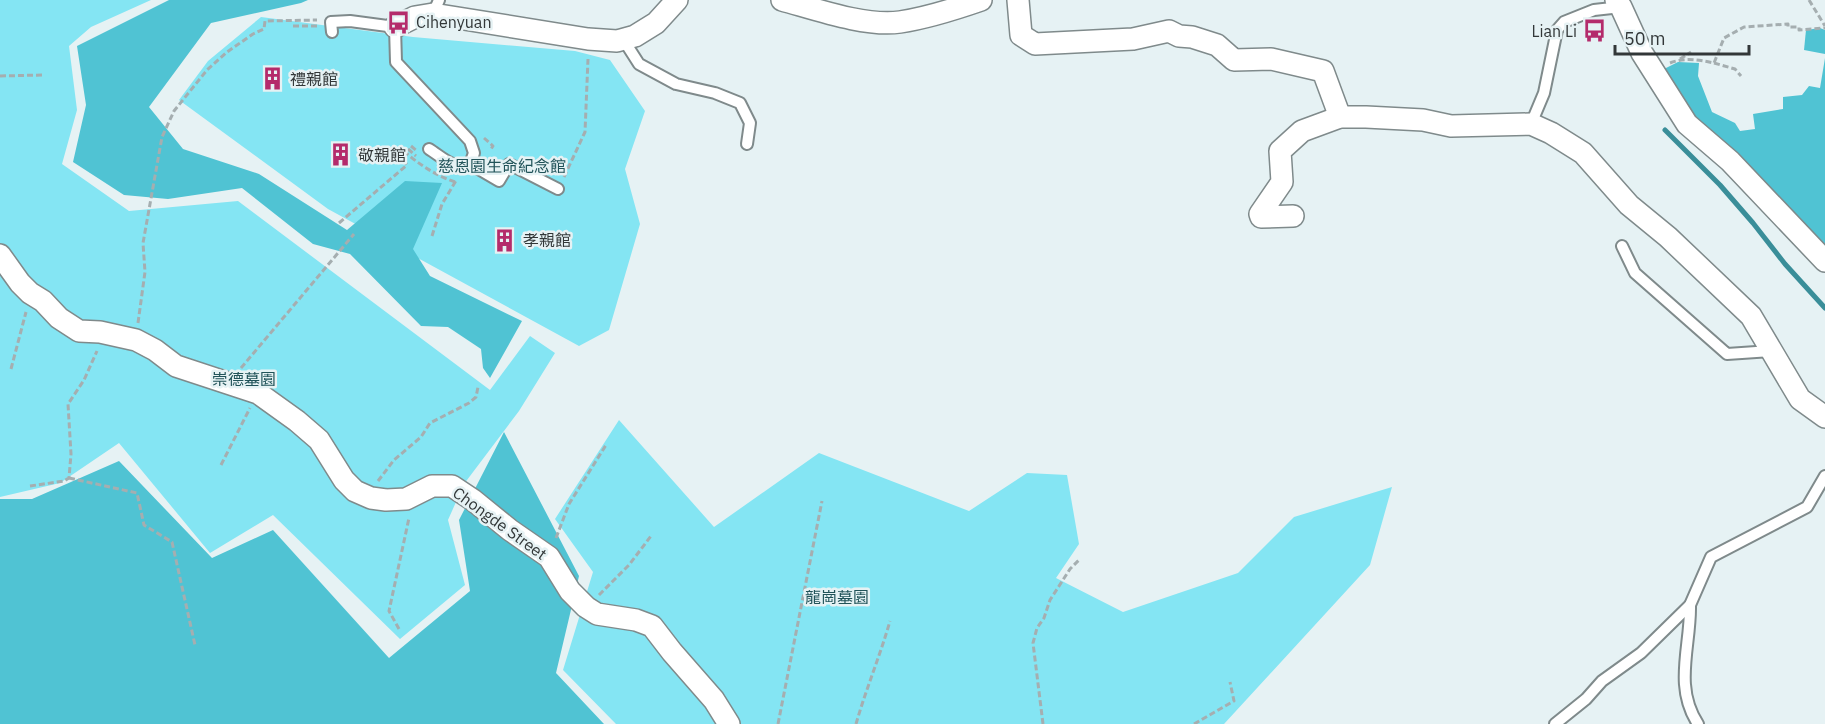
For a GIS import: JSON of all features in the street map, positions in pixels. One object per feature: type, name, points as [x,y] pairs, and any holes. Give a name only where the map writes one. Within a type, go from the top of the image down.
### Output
[{"type":"street","points":[[395,27],[436,7],[588,39],[617,41],[635,36],[656,23],[677,0]]},
{"type":"street","points":[[782,0],[860,20],[898,22],[981,0]]},
{"type":"street","points":[[1018,0],[1021,35],[1035,44],[1133,39],[1169,31],[1179,36],[1192,37],[1217,45],[1234,60],[1271,59],[1323,71],[1340,117]]},
{"type":"street","points":[[1618,4],[1642,53],[1687,124],[1730,161],[1825,261]]},
{"type":"street","points":[[1293,216],[1261,217],[1260,214],[1282,182],[1280,151],[1302,131],[1340,117],[1423,120],[1451,126],[1531,124],[1584,153],[1629,205],[1668,237],[1751,316],[1800,399],[1825,417]]},
{"type":"street","points":[[0,255],[30,293],[43,301],[59,318],[79,331],[100,332],[136,340],[155,350],[176,366],[258,393],[319,440],[344,480],[355,491],[371,498]]},
{"type":"street","name":"Chongde Street","points":[[371,498],[406,499],[432,486],[452,486],[549,557],[570,591],[586,607],[597,614],[636,620],[652,626],[714,700],[729,724]]},
{"type":"lane","points":[[1531,124],[1544,93],[1557,30],[1564,21],[1594,9],[1618,4]]},
{"type":"lane","points":[[332,32],[331,22],[350,21],[395,27],[396,62],[470,141],[474,153],[470,164],[457,167],[429,149]]},
{"type":"lane","points":[[623,39],[639,64],[676,84],[715,93],[740,103],[750,123],[747,144]]},
{"type":"lane","points":[[470,164],[499,181],[509,164],[558,189]]},
{"type":"lane","points":[[1622,246],[1635,273],[1727,354],[1771,351]]},
{"type":"lane","points":[[1555,724],[1586,699],[1602,681],[1641,653],[1690,605],[1711,557],[1807,507],[1825,476]]},
{"type":"lane","points":[[1690,605],[1684,681],[1689,710],[1698,724]]},
{"type":"path","points":[[1714,63],[1724,38],[1744,27],[1788,24],[1788,27],[1799,27],[1799,30],[1825,27],[1809,0]]},
{"type":"path","points":[[138,323],[145,272],[143,243],[162,137],[174,111],[207,70],[227,52],[264,29],[265,21],[317,20]]},
{"type":"path","points":[[293,26],[317,27]]},
{"type":"path","points":[[558,189],[572,164],[585,132],[588,39]]},
{"type":"path","points":[[1654,70],[1691,52]]},
{"type":"path","points":[[1678,60],[1694,59],[1714,63],[1735,69],[1741,76]]},
{"type":"path","points":[[0,76],[42,75]]},
{"type":"path","points":[[483,133],[483,137],[493,146],[491,149]]},
{"type":"path","points":[[404,151],[414,160]]},
{"type":"path","points":[[339,223],[407,165],[401,157]]},
{"type":"path","points":[[432,236],[442,204],[460,175]]},
{"type":"path","points":[[229,383],[354,234]]},
{"type":"path","points":[[11,369],[30,293]]},
{"type":"path","points":[[69,478],[71,454],[68,404],[84,380],[99,346],[100,332]]},
{"type":"path","points":[[371,498],[384,471],[394,460],[421,436],[430,423],[476,397],[478,387]]},
{"type":"path","points":[[221,465],[258,393]]},
{"type":"path","points":[[549,557],[569,504],[606,445]]},
{"type":"path","points":[[30,486],[64,481],[69,478],[137,493],[144,525],[172,542],[195,645]]},
{"type":"path","points":[[399,629],[389,611],[410,513],[406,499]]},
{"type":"path","points":[[778,724],[822,501]]},
{"type":"path","points":[[586,607],[629,564],[651,536]]},
{"type":"path","points":[[1044,724],[1033,643],[1037,628],[1044,618],[1053,594],[1070,569],[1079,561]]},
{"type":"path","points":[[856,724],[890,621]]},
{"type":"path","points":[[1194,724],[1234,701],[1230,681]]},
{"type":"green space","name":"崇德墓園","points":[[0,0],[151,0],[91,27],[69,46],[77,110],[62,164],[129,211],[238,201],[490,390],[530,336],[555,353],[519,411],[464,484],[448,520],[465,585],[400,639],[273,515],[210,553],[119,443],[60,483],[0,497]]},
{"type":"green space","name":"慈恩園生命紀念館","points":[[261,17],[413,37],[575,51],[610,60],[645,111],[625,169],[640,224],[609,330],[579,346],[328,209],[179,100],[208,61]]},
{"type":"green space","name":"龍崗墓園","points":[[619,420],[714,527],[819,453],[969,511],[1027,473],[1067,475],[1079,544],[1056,578],[1123,612],[1238,573],[1294,517],[1392,487],[1370,565],[1224,724],[616,724],[563,670],[593,572],[555,519]]},
{"type":"shaded area","points":[[169,0],[308,0],[211,23],[149,107],[183,149],[259,174],[347,230],[405,181],[442,183],[413,249],[430,276],[522,321],[490,378],[483,368],[481,349],[448,327],[421,326],[350,254],[313,244],[242,188],[168,199],[124,195],[73,162],[86,105],[77,46]]},
{"type":"shaded area","points":[[1820,28],[1825,30],[1825,54],[1804,50],[1806,30]]},
{"type":"shaded area","points":[[1825,58],[1825,252],[1693,120],[1662,70],[1678,62],[1699,63],[1698,76],[1712,112],[1735,123],[1740,131],[1755,129],[1753,114],[1783,109],[1783,97],[1802,95],[1809,86],[1820,88]]},
{"type":"shaded area","points":[[504,432],[579,576],[556,673],[604,724],[0,724],[0,499],[32,499],[119,461],[212,558],[273,530],[389,658],[470,591],[459,520]]},
{"type":"waterway","points":[[1665,130],[1720,185],[1785,264],[1825,308]]},
{"type":"place","name":"Cihenyuan","points":[[398,22]]},
{"type":"place","name":"Lian Li","points":[[1595,31]]},
{"type":"place","name":"禮親館","points":[[272,79]]},
{"type":"place","name":"敬親館","points":[[340,155]]},
{"type":"place","name":"孝親館","points":[[505,240]]}]
